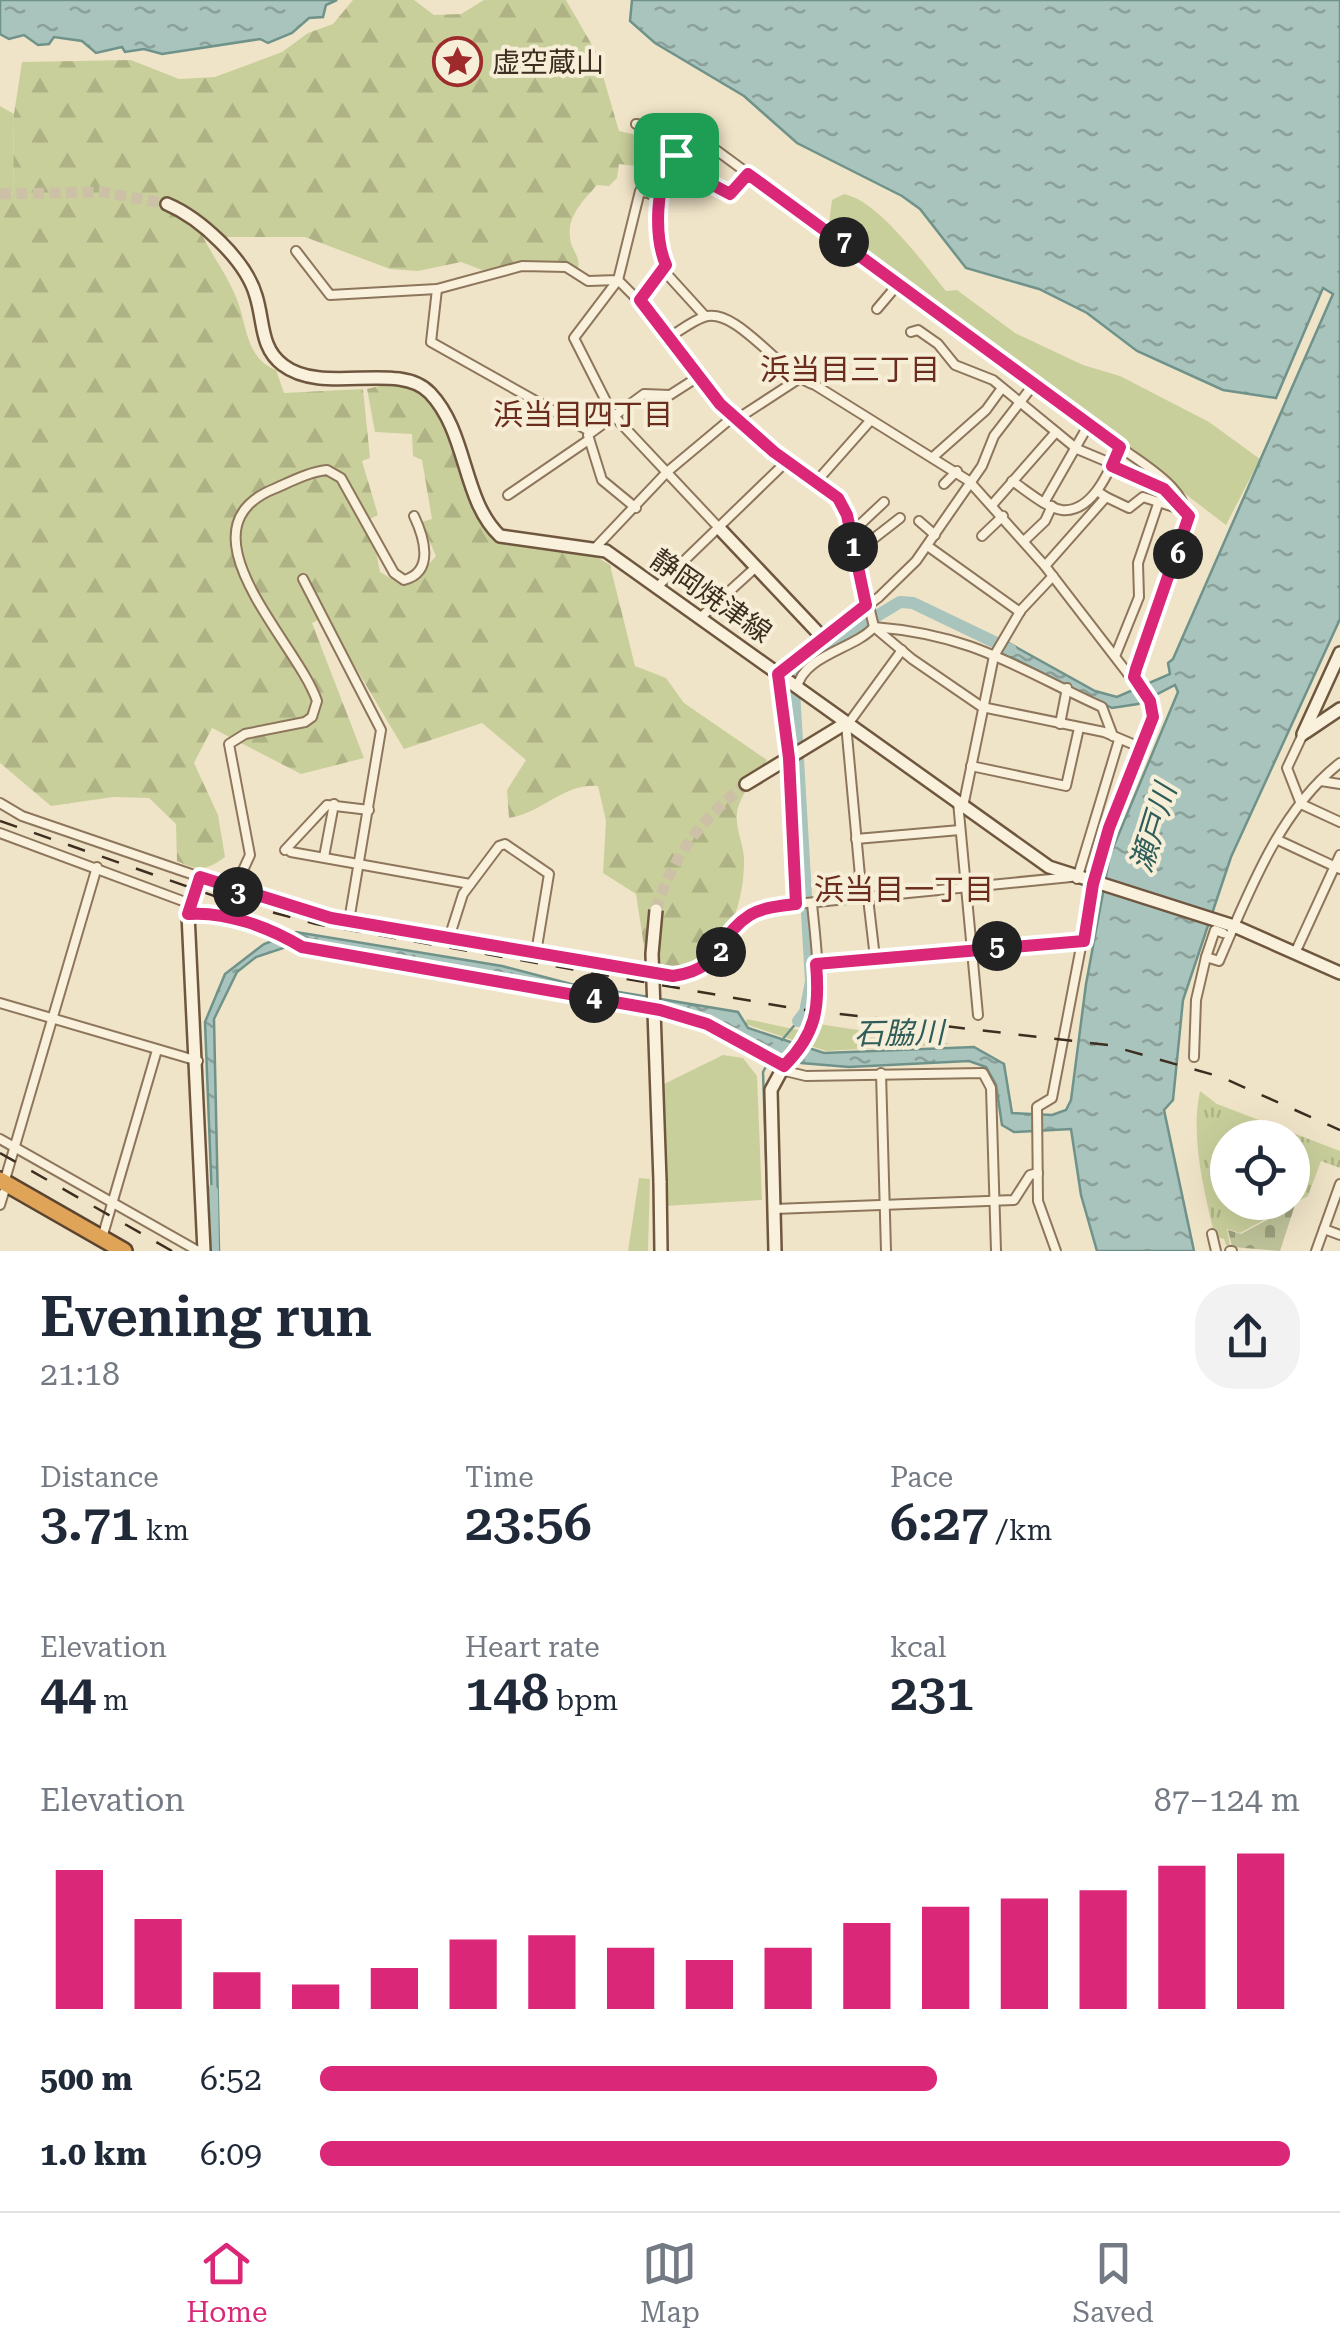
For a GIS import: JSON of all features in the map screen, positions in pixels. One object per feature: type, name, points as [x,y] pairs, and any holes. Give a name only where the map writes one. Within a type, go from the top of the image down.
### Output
[{"type":"highway","points":[[2,1190],[104,1245],[124,1251]]},
{"type":"street","points":[[636,124],[683,134],[712,148],[1169,484],[1189,516]]},
{"type":"street","points":[[683,134],[660,184],[665,272],[705,316]]},
{"type":"street","points":[[671,154],[696,176],[730,194],[748,174]]},
{"type":"street","points":[[661,197],[640,191],[618,280],[574,338],[614,415],[823,638]]},
{"type":"street","name":"静岡焼津線","points":[[167,204],[187,214],[243,272],[256,292],[269,352],[281,364],[319,380],[400,381],[423,388],[450,425],[484,517],[500,536],[596,547],[1049,868],[1295,952],[1340,974]]},
{"type":"street","points":[[296,250],[330,295],[436,290],[522,266],[566,267],[588,281],[618,280],[640,300],[698,377],[736,417],[844,508],[874,627],[982,707],[1079,728],[1142,748]]},
{"type":"street","points":[[640,300],[665,272]]},
{"type":"street","points":[[876,309],[899,284]]},
{"type":"street","points":[[436,290],[431,342],[589,436],[602,480],[636,508]]},
{"type":"street","points":[[668,337],[705,316],[724,319],[758,340],[797,380],[815,385],[957,471],[992,504],[1045,566],[1150,701],[1153,717],[1109,828],[1052,1098],[1036,1112],[1040,1214],[1056,1251]]},
{"type":"street","points":[[911,332],[918,330],[938,344],[954,365],[1002,388],[1074,446],[1155,484],[1178,509]]},
{"type":"street","points":[[508,495],[644,394],[670,394],[698,377]]},
{"type":"street","points":[[596,547],[667,472],[736,417],[797,380]]},
{"type":"street","points":[[796,904],[789,682],[823,638],[866,605],[928,547],[1034,384]]},
{"type":"street","points":[[933,457],[986,410],[1002,388]]},
{"type":"street","points":[[816,482],[870,421]]},
{"type":"street","points":[[1024,541],[1046,521],[1048,504],[1074,446],[1089,424]]},
{"type":"street","points":[[992,504],[1056,432]]},
{"type":"street","points":[[1045,566],[1102,494],[1120,447]]},
{"type":"street","points":[[656,588],[787,461]]},
{"type":"street","points":[[234,890],[250,856],[230,744],[245,734],[305,722],[312,717],[317,701],[299,662],[242,571],[235,549],[235,526],[245,507],[262,493],[326,470],[341,478],[394,573],[404,580],[416,575],[424,562],[421,532],[414,516]]},
{"type":"street","points":[[944,484],[957,471]]},
{"type":"street","points":[[1012,481],[1048,504],[1069,510],[1102,494]]},
{"type":"street","points":[[1102,494],[1129,508],[1143,497],[1159,501],[1189,516]]},
{"type":"street","points":[[1116,654],[1139,597],[1138,562],[1159,501]]},
{"type":"street","points":[[850,533],[884,502]]},
{"type":"street","points":[[982,536],[1003,516]]},
{"type":"street","points":[[1134,677],[1189,516]]},
{"type":"street","points":[[855,553],[900,518]]},
{"type":"street","points":[[919,520],[936,535]]},
{"type":"street","points":[[928,547],[1020,612]]},
{"type":"street","points":[[700,618],[756,567]]},
{"type":"street","points":[[978,1015],[960,804],[995,652],[1020,612],[1053,576]]},
{"type":"street","points":[[303,579],[381,730],[348,921]]},
{"type":"street","points":[[0,803],[22,816],[234,890],[348,921],[655,974],[685,974],[714,961],[734,929],[750,915],[796,904],[1074,878],[1116,738],[1108,712],[995,652],[952,638],[874,627]]},
{"type":"street","points":[[789,682],[860,641],[874,627]]},
{"type":"street","points":[[746,784],[847,724],[902,650]]},
{"type":"street","points":[[1340,653],[1287,768],[1301,804],[1340,822]]},
{"type":"street","points":[[1060,724],[1067,688]]},
{"type":"street","points":[[1302,734],[1340,709]]},
{"type":"street","points":[[847,724],[856,839],[875,958]]},
{"type":"street","points":[[971,766],[1066,786],[1079,728]]},
{"type":"street","points":[[1206,956],[1218,962],[1229,928],[1278,840],[1301,804],[1340,763]]},
{"type":"street","points":[[1321,781],[1340,784]]},
{"type":"street","points":[[324,858],[334,804]]},
{"type":"street","points":[[368,810],[327,806],[288,851],[470,884]]},
{"type":"street","points":[[856,839],[960,830]]},
{"type":"street","points":[[0,833],[98,867],[188,908],[213,912],[282,935],[302,947],[660,1010],[719,1029],[777,1064],[806,1076],[974,1070],[987,1076],[991,1088],[996,1251]]},
{"type":"street","points":[[1278,840],[1337,868]]},
{"type":"street","points":[[449,938],[470,884],[499,846],[505,844],[549,874],[536,953]]},
{"type":"street","points":[[1295,952],[1340,855]]},
{"type":"street","points":[[2,1190],[98,867]]},
{"type":"street","points":[[0,1139],[201,1251],[198,1061],[188,908],[200,877]]},
{"type":"street","points":[[775,1251],[771,1090],[777,1064],[808,1041],[818,986],[812,903]]},
{"type":"street","points":[[656,910],[652,954],[661,1251]]},
{"type":"street","points":[[1194,1057],[1196,1000],[1206,956],[1215,930],[1229,928]]},
{"type":"street","points":[[816,964],[1084,941]]},
{"type":"street","points":[[0,1004],[198,1061]]},
{"type":"street","points":[[104,1245],[112,1203],[156,1050]]},
{"type":"street","points":[[881,1073],[886,1251]]},
{"type":"street","points":[[774,1209],[1018,1198],[1030,1174],[1038,1173]]},
{"type":"street","points":[[1316,1251],[1340,1184]]},
{"type":"street","points":[[1324,1230],[1340,1235]]},
{"type":"street","points":[[1212,1234],[1216,1251]]},
{"type":"green space","points":[[353,0],[414,0],[434,15],[461,14],[484,0],[566,0],[596,52],[619,131],[649,138],[661,149],[660,160],[652,168],[619,164],[617,178],[609,186],[597,185],[578,209],[570,229],[578,270],[551,264],[490,273],[461,262],[418,271],[390,269],[305,237],[203,237],[235,294],[254,351],[276,370],[284,393],[363,389],[370,458],[362,461],[378,515],[370,519],[380,572],[402,585],[420,574],[436,556],[421,522],[432,519],[422,460],[413,456],[412,434],[375,432],[367,389],[395,382],[418,388],[450,430],[485,529],[503,542],[590,553],[610,565],[635,666],[666,678],[684,703],[767,760],[738,807],[737,825],[744,859],[740,899],[724,938],[698,964],[680,970],[659,970],[645,953],[636,894],[603,873],[606,821],[598,786],[574,789],[509,818],[507,790],[526,760],[482,723],[404,749],[325,616],[312,623],[364,758],[301,774],[212,728],[194,763],[218,815],[225,857],[212,865],[196,868],[177,861],[176,824],[149,798],[113,797],[51,806],[0,763],[0,192],[13,193],[14,114],[22,62],[131,60],[179,79],[215,77],[282,52],[308,33],[333,24]]},
{"type":"green space","points":[[0,106],[14,114],[13,193],[0,190]]},
{"type":"green space","points":[[844,194],[886,220],[946,291],[957,290],[1015,333],[1083,365],[1120,376],[1209,422],[1260,459],[1226,525],[829,223],[832,200]]},
{"type":"green space","points":[[747,1019],[798,1030],[805,1022],[951,1044],[826,1051],[745,1024]]},
{"type":"green space","points":[[723,1055],[743,1058],[757,1076],[762,1200],[665,1206],[662,1085]]},
{"type":"green space","points":[[1200,1091],[1217,1104],[1259,1120],[1210,1120],[1210,1214],[1197,1145]]},
{"type":"green space","points":[[1310,1140],[1340,1151],[1340,1168],[1321,1161],[1310,1191]]},
{"type":"green space","points":[[639,1178],[650,1179],[648,1251],[628,1251]]},
{"type":"green space","points":[[1211,1220],[1264,1220],[1240,1233],[1227,1229],[1230,1246],[1215,1237]]},
{"type":"green space","points":[[1267,1220],[1290,1220],[1280,1251],[1232,1247],[1228,1230],[1241,1234]]},
{"type":"water","points":[[0,0],[337,0],[326,5],[323,17],[309,18],[292,33],[268,43],[260,39],[162,54],[144,49],[125,52],[122,47],[96,53],[82,41],[54,37],[49,44],[38,45],[24,35],[9,39],[0,34]]},
{"type":"water","name":"瀬戸川","points":[[632,0],[1340,0],[1340,619],[1231,857],[1183,1000],[1173,1100],[1164,1110],[1194,1251],[1097,1251],[1081,1195],[1071,1129],[1014,1132],[1002,1125],[996,1085],[986,1067],[969,1061],[849,1067],[801,1063],[759,1047],[729,1028],[662,1008],[304,941],[256,957],[237,972],[214,1019],[219,1251],[214,1251],[205,1022],[225,974],[264,944],[296,932],[502,966],[571,984],[738,1012],[748,1028],[824,1053],[974,1047],[1004,1064],[1012,1113],[1052,1115],[1066,1110],[1071,1100],[1086,984],[1110,855],[1178,692],[1175,685],[1138,704],[1112,708],[999,651],[1005,641],[1095,691],[1117,697],[1170,674],[1168,663],[1333,294],[1323,288],[1276,398],[1223,390],[1137,351],[1087,313],[1039,289],[966,268],[920,209],[797,143],[744,96],[655,43],[630,21]]},
{"type":"waterway","name":"石脇川","points":[[798,1021],[805,1012],[811,982],[793,673],[801,662],[900,602],[913,603],[1011,650]]},
{"type":"waterway","points":[[782,1040],[798,1021]]},
{"type":"waterway","points":[[769,1245],[763,1072],[775,1051]]},
{"type":"waterway","name":"石脇川","points":[[212,1191],[213,1251]]},
{"type":"tunnel","points":[[0,194],[103,192],[167,204]]},
{"type":"tunnel","points":[[656,910],[671,872],[691,840],[746,784]]},
{"type":"railway","points":[[0,821],[223,899],[316,924],[797,1009],[1108,1045],[1221,1077],[1340,1130]]},
{"type":"railway","points":[[0,1153],[172,1251]]},
{"type":"place","name":"虚空蔵山","points":[[457,62]]},
{"type":"district","name":"浜当目三丁目","points":[[850,369]]},
{"type":"district","name":"浜当目四丁目","points":[[583,414]]},
{"type":"district","name":"浜当目一丁目","points":[[904,889]]},
{"type":"route","points":[[671,154],[676,155],[696,176],[730,194],[748,174],[1120,447],[1112,466],[1164,489],[1178,509],[1189,516],[1183,543],[1134,677],[1150,701],[1153,717],[1109,828],[1093,884],[1084,941],[1068,939],[816,964],[814,1022],[808,1041],[784,1066],[754,1052],[731,1034],[660,1010],[302,947],[282,935],[213,912],[188,914],[188,903],[200,877],[331,918],[673,976],[693,972],[714,961],[734,929],[750,915],[796,904],[789,758],[778,674],[866,605],[847,515],[838,498],[774,452],[720,404],[640,300],[665,272],[660,252],[660,184],[671,154]]}]
